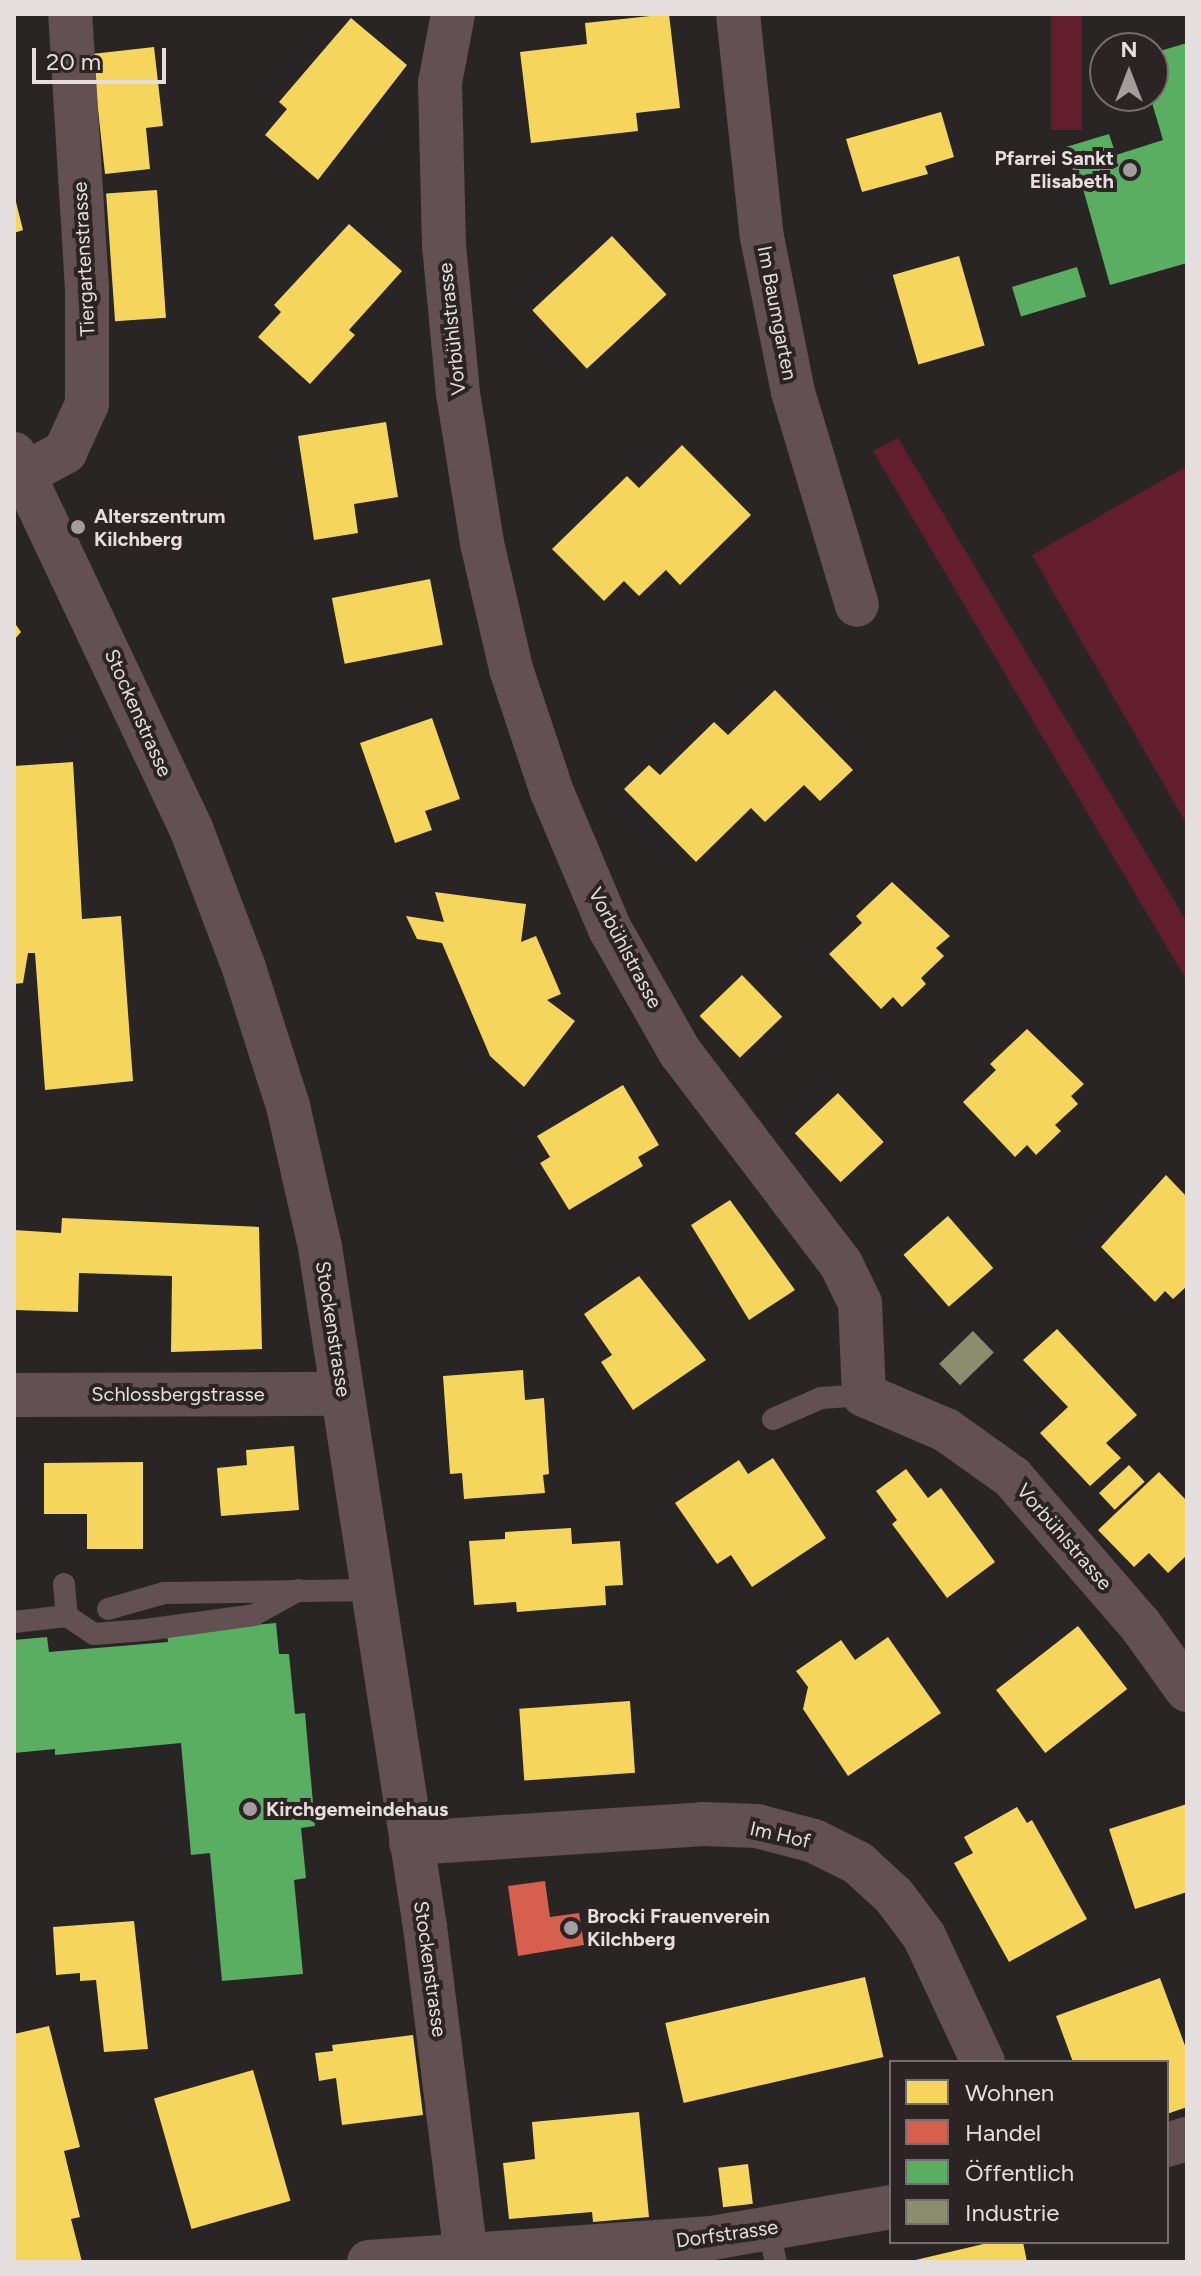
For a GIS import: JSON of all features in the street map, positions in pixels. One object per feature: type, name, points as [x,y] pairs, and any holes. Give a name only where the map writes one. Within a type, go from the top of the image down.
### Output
[{"type":"street","name":"Tiergartenstrasse","points":[[19,464],[65,452],[87,404],[87,289],[70,14]]},
{"type":"street","name":"Vorbühlstrasse","points":[[453,14],[440,83],[444,245],[474,498],[511,669],[552,792],[610,929],[680,1052],[841,1264],[860,1303],[864,1395],[946,1430],[1012,1477],[1141,1626],[1187,1690]]},
{"type":"street","name":"Im Baumgarten","points":[[738,14],[762,237],[793,392],[857,605]]},
{"type":"street","name":"Stockenstrasse","points":[[19,464],[192,831],[244,968],[288,1106],[311,1204],[342,1394],[411,1843],[466,2255]]},
{"type":"street","name":"Schlossbergstrasse","points":[[14,1395],[342,1394]]},
{"type":"street","name":"Im Hof","points":[[411,1843],[703,1824],[757,1826],[814,1841],[858,1863],[902,1906],[924,1936],[982,2060]]},
{"type":"street","name":"Dorfstrasse","points":[[369,2262],[673,2242],[772,2246],[889,2208]]},
{"type":"lane","points":[[773,1419],[821,1398],[864,1395]]},
{"type":"lane","points":[[64,1584],[67,1616]]},
{"type":"lane","points":[[14,1622],[67,1616],[94,1634],[145,1630],[254,1615],[299,1590]]},
{"type":"lane","points":[[108,1609],[164,1593],[372,1590]]},
{"type":"shaded area","points":[[1051,14],[1082,14],[1082,130],[1051,130]]},
{"type":"shaded area","points":[[898,438],[1187,922],[1187,981],[873,451]]},
{"type":"shaded area","points":[[1187,466],[1187,825],[1032,555]]},
{"type":"building: Wohnen","points":[[669,14],[680,108],[636,113],[638,131],[531,143],[520,52],[587,44],[585,23]]},
{"type":"building: Wohnen","points":[[351,18],[407,65],[318,180],[265,135],[287,109],[279,102]]},
{"type":"building: Wohnen","points":[[154,47],[163,126],[146,128],[150,169],[105,174],[92,54]]},
{"type":"building: Wohnen","points":[[941,112],[954,157],[925,166],[928,174],[862,192],[846,139]]},
{"type":"building: Wohnen","points":[[157,190],[166,318],[115,321],[106,194]]},
{"type":"building: Wohnen","points":[[14,194],[23,230],[14,233]]},
{"type":"building: Wohnen","points":[[349,224],[402,271],[349,330],[355,335],[310,384],[258,337],[281,312],[274,305]]},
{"type":"building: Wohnen","points":[[612,236],[667,295],[587,369],[532,310]]},
{"type":"building: Wohnen","points":[[959,256],[985,345],[918,364],[893,275]]},
{"type":"building: Wohnen","points":[[386,422],[398,497],[354,504],[358,533],[314,540],[298,436]]},
{"type":"building: Wohnen","points":[[682,445],[751,515],[680,585],[666,570],[639,596],[624,581],[604,601],[552,549],[627,476],[639,488]]},
{"type":"building: Wohnen","points":[[430,579],[443,645],[345,664],[332,598]]},
{"type":"building: Wohnen","points":[[14,622],[21,632],[14,640]]},
{"type":"building: Wohnen","points":[[775,690],[853,770],[820,801],[804,785],[765,822],[751,808],[696,862],[624,789],[649,765],[660,775],[714,722],[728,735]]},
{"type":"building: Wohnen","points":[[432,718],[460,799],[425,811],[432,830],[395,843],[360,743]]},
{"type":"building: Wohnen","points":[[73,762],[82,919],[121,916],[133,1081],[45,1090],[35,953],[28,953],[23,983],[14,984],[14,766]]},
{"type":"building: Wohnen","points":[[892,882],[950,936],[936,948],[944,956],[921,978],[926,984],[902,1007],[893,997],[881,1009],[829,954],[862,923],[856,916]]},
{"type":"building: Wohnen","points":[[435,892],[526,904],[521,942],[536,936],[561,994],[547,1000],[575,1021],[524,1087],[490,1056],[442,943],[417,939],[406,916],[444,922]]},
{"type":"building: Wohnen","points":[[742,975],[782,1017],[740,1058],[700,1016]]},
{"type":"building: Wohnen","points":[[1027,1029],[1084,1084],[1071,1096],[1078,1104],[1055,1125],[1061,1131],[1036,1155],[1027,1145],[1015,1157],[963,1102],[996,1070],[990,1064]]},
{"type":"building: Wohnen","points":[[623,1085],[659,1145],[638,1157],[643,1166],[569,1210],[540,1163],[550,1157],[537,1136]]},
{"type":"building: Wohnen","points":[[838,1093],[884,1142],[841,1182],[795,1133]]},
{"type":"building: Wohnen","points":[[1166,1175],[1187,1197],[1187,1286],[1173,1299],[1165,1291],[1155,1302],[1101,1247]]},
{"type":"building: Wohnen","points":[[730,1200],[795,1290],[749,1320],[691,1225]]},
{"type":"building: Wohnen","points":[[948,1216],[993,1268],[949,1307],[903,1255]]},
{"type":"building: Wohnen","points":[[62,1218],[259,1227],[262,1349],[171,1352],[172,1276],[79,1273],[78,1312],[14,1310],[14,1230],[61,1233]]},
{"type":"building: Wohnen","points":[[639,1276],[706,1360],[633,1410],[601,1362],[612,1355],[584,1314]]},
{"type":"building: Wohnen","points":[[1057,1329],[1137,1415],[1106,1443],[1121,1458],[1090,1486],[1040,1433],[1068,1407],[1023,1360]]},
{"type":"building: Wohnen","points":[[523,1370],[525,1400],[544,1398],[549,1474],[543,1475],[545,1493],[464,1499],[462,1473],[450,1474],[443,1376]]},
{"type":"building: Wohnen","points":[[294,1446],[299,1510],[221,1516],[217,1468],[247,1465],[246,1450]]},
{"type":"building: Wohnen","points":[[773,1458],[826,1538],[752,1587],[731,1555],[717,1564],[675,1503],[739,1460],[748,1474]]},
{"type":"building: Wohnen","points":[[143,1462],[143,1549],[87,1549],[87,1514],[44,1514],[44,1463]]},
{"type":"building: Wohnen","points":[[1129,1465],[1145,1482],[1115,1510],[1099,1493]]},
{"type":"building: Wohnen","points":[[906,1469],[928,1498],[941,1488],[995,1562],[947,1598],[892,1524],[897,1520],[876,1491]]},
{"type":"building: Wohnen","points":[[1159,1472],[1187,1501],[1187,1555],[1168,1573],[1149,1553],[1134,1567],[1098,1530]]},
{"type":"building: Wohnen","points":[[571,1528],[572,1544],[620,1541],[623,1585],[605,1586],[606,1605],[517,1612],[516,1602],[474,1605],[469,1541],[505,1539],[505,1532]]},
{"type":"building: Wohnen","points":[[1078,1626],[1127,1689],[1045,1753],[996,1690]]},
{"type":"building: Wohnen","points":[[888,1637],[941,1713],[848,1776],[803,1709],[808,1687],[796,1671],[841,1640],[855,1660]]},
{"type":"building: Wohnen","points":[[630,1701],[635,1773],[524,1781],[519,1709]]},
{"type":"building: Wohnen","points":[[1187,1804],[1187,1892],[1135,1909],[1109,1829]]},
{"type":"building: Wohnen","points":[[1017,1807],[1027,1823],[1032,1820],[1087,1919],[1009,1962],[954,1863],[973,1853],[964,1837]]},
{"type":"building: Wohnen","points":[[134,1921],[148,2049],[104,2052],[96,1980],[80,1981],[80,1973],[56,1975],[53,1927]]},
{"type":"building: Wohnen","points":[[865,1977],[883,2057],[684,2103],[665,2023]]},
{"type":"building: Wohnen","points":[[1160,1978],[1187,2051],[1187,2107],[1169,2113],[1169,2060],[1072,2060],[1056,2016]]},
{"type":"building: Wohnen","points":[[49,2026],[80,2147],[64,2151],[80,2217],[71,2219],[82,2262],[15,2262],[14,2034]]},
{"type":"building: Wohnen","points":[[413,2035],[423,2115],[342,2125],[336,2078],[319,2081],[315,2053],[333,2051],[332,2045]]},
{"type":"building: Wohnen","points":[[253,2070],[290,2201],[191,2229],[154,2098]]},
{"type":"building: Wohnen","points":[[639,2112],[649,2217],[593,2222],[592,2212],[509,2219],[503,2163],[535,2159],[532,2122]]},
{"type":"building: Wohnen","points":[[748,2164],[753,2204],[723,2207],[718,2168]]},
{"type":"building: Wohnen","points":[[984,2244],[1023,2244],[1027,2262],[907,2262]]},
{"type":"building: Handel","points":[[545,1881],[550,1917],[579,1913],[584,1945],[518,1956],[508,1886]]},
{"type":"building: Öffentlich","name":"Pfarrei Sankt Elisabeth","points":[[1187,43],[1187,263],[1110,285],[1082,185],[1078,186],[1066,147],[1109,134],[1116,155],[1163,140],[1155,112],[1169,112],[1169,48]]},
{"type":"building: Öffentlich","points":[[1077,267],[1086,297],[1021,317],[1012,287]]},
{"type":"building: Öffentlich","name":"Kirchgemeindehaus","points":[[276,1623],[279,1654],[289,1654],[295,1714],[305,1713],[315,1826],[301,1828],[306,1878],[294,1880],[303,1974],[222,1981],[210,1853],[191,1855],[181,1743],[55,1755],[55,1749],[14,1753],[14,1640],[47,1637],[49,1652],[168,1642],[167,1633]]},
{"type":"building: Industrie","points":[[973,1331],[994,1353],[960,1385],[939,1364]]},
{"type":"place","name":"Pfarrei Sankt Elisabeth","points":[[1130,170]]},
{"type":"place","name":"Alterszentrum Kilchberg","points":[[78,527]]},
{"type":"place","name":"Kirchgemeindehaus","points":[[250,1809]]},
{"type":"place","name":"Brocki Frauenverein Kilchberg","points":[[571,1928]]}]
